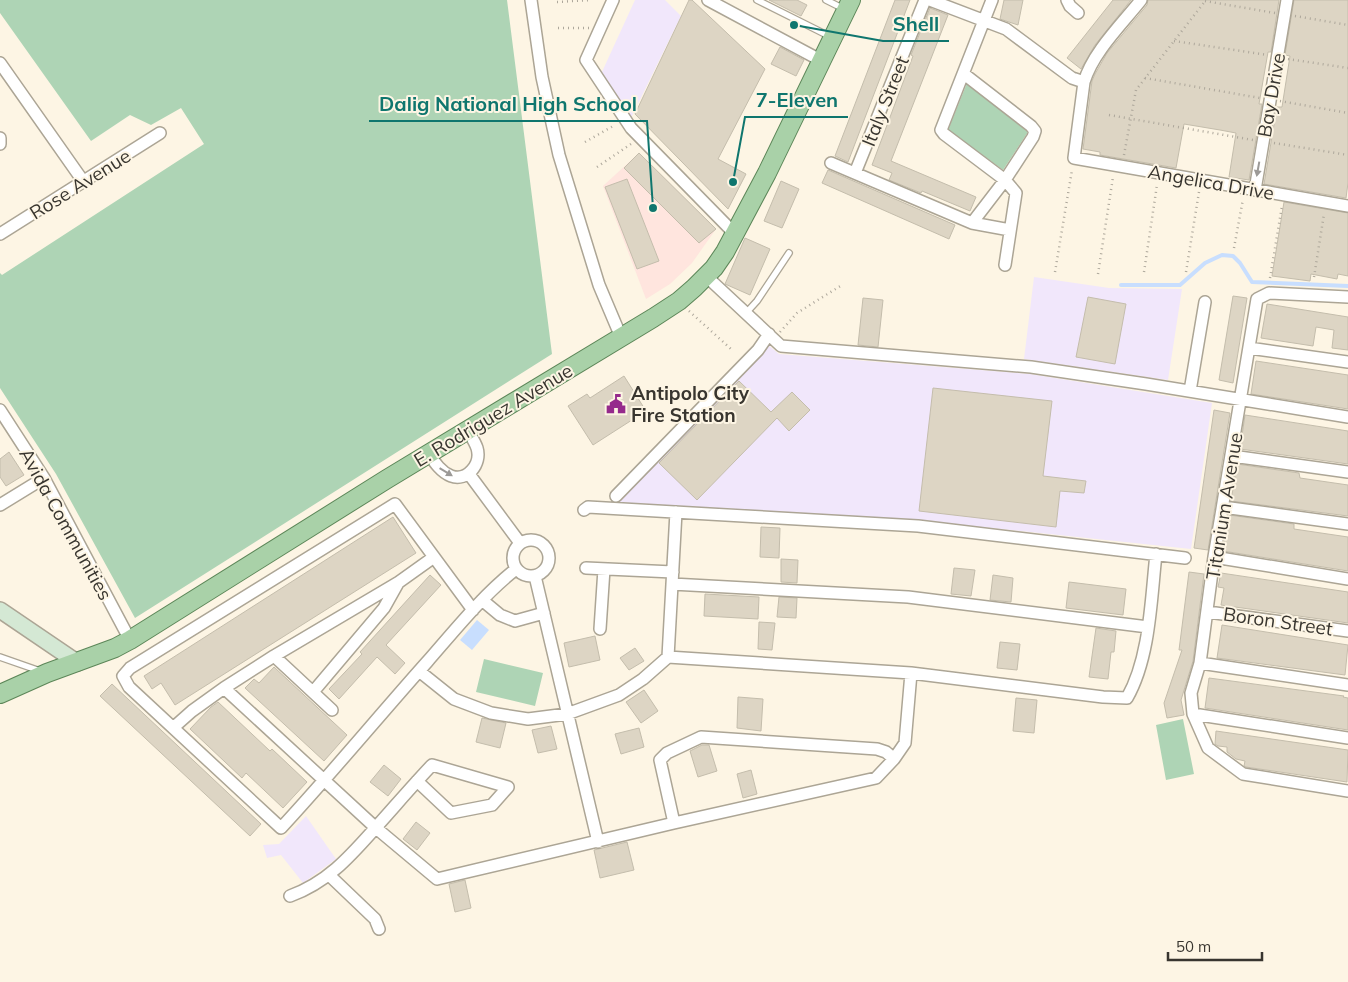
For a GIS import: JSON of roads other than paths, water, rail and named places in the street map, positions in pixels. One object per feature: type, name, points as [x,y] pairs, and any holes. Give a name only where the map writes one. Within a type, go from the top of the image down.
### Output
[{"type":"main road","name":"E. Rodriguez Avenue","points":[[0,694],[46,673],[114,648],[130,640],[679,301],[706,276],[725,252],[767,173],[849,5]]},
{"type":"street","points":[[530,0],[542,77],[559,155],[599,285],[621,337]]},
{"type":"street","points":[[613,0],[586,60],[625,120],[735,234]]},
{"type":"street","points":[[708,0],[822,61]]},
{"type":"street","name":"Italy Street","points":[[855,174],[925,0]]},
{"type":"street","points":[[930,0],[1006,29],[1078,80],[1141,0]]},
{"type":"street","points":[[992,0],[941,130],[1005,180],[1016,193],[1005,265]]},
{"type":"street","points":[[1067,0],[1070,6],[1078,13]]},
{"type":"street","name":"Bay Drive","points":[[1250,189],[1263,141],[1287,0]]},
{"type":"street","points":[[0,63],[83,182]]},
{"type":"street","points":[[964,74],[1035,131],[1005,180],[972,223]]},
{"type":"street","name":"Angelica Drive","points":[[1078,80],[1074,158],[1348,206]]},
{"type":"street","name":"Rose Avenue","points":[[0,234],[160,133]]},
{"type":"street","points":[[0,138],[0,144]]},
{"type":"street","points":[[831,163],[972,223],[1010,230]]},
{"type":"street","points":[[706,276],[781,346],[1031,367],[1348,417]]},
{"type":"street","name":"Titanium Avenue","points":[[1193,714],[1191,693],[1200,664],[1214,557],[1257,298],[1270,293],[1348,297]]},
{"type":"street","points":[[1190,391],[1205,302]]},
{"type":"street","points":[[616,496],[771,337]]},
{"type":"street","points":[[1249,348],[1348,362]]},
{"type":"street","name":"Avida Communities","points":[[0,410],[44,478],[130,640]]},
{"type":"street","points":[[429,454],[439,468],[451,476],[461,478],[469,474],[476,466],[478,449],[468,430]]},
{"type":"street","points":[[1232,456],[1348,472]]},
{"type":"street","points":[[469,474],[520,543]]},
{"type":"street","points":[[0,504],[44,478]]},
{"type":"street","points":[[472,610],[395,504],[130,668],[123,676],[129,687],[281,828],[472,610],[516,569]]},
{"type":"street","points":[[584,510],[588,507],[918,526],[1185,558]]},
{"type":"street","points":[[1223,507],[1348,524]]},
{"type":"street","points":[[668,657],[676,512]]},
{"type":"street","points":[[533,540],[542,543],[547,550],[549,559],[546,568],[535,576],[525,576],[516,569],[512,558],[514,550],[520,543],[533,540]]},
{"type":"street","points":[[418,672],[454,699],[492,713],[528,719],[567,714],[620,695],[643,679],[668,657],[912,673],[1103,697],[1127,698],[1132,690],[1148,627],[1156,554]]},
{"type":"street","points":[[174,728],[192,711],[224,688],[399,582],[434,557]]},
{"type":"street","points":[[1214,557],[1348,578]]},
{"type":"street","points":[[586,568],[673,572]]},
{"type":"street","points":[[600,629],[604,569]]},
{"type":"street","points":[[535,576],[598,842]]},
{"type":"street","points":[[313,692],[384,608],[399,582]]},
{"type":"street","points":[[672,584],[908,597],[1148,627]]},
{"type":"street","points":[[482,600],[500,615],[516,621],[544,613]]},
{"type":"street","points":[[0,610],[78,662]]},
{"type":"street","name":"Boron Street","points":[[1208,612],[1348,631]]},
{"type":"street","points":[[274,656],[332,710]]},
{"type":"street","points":[[1200,664],[1348,685]]},
{"type":"street","points":[[224,688],[376,828],[437,879],[876,778],[894,759],[905,743],[912,673]]},
{"type":"street","points":[[1193,714],[1348,738]]},
{"type":"street","points":[[1193,714],[1208,748],[1243,774],[1348,791]]},
{"type":"street","points":[[674,823],[660,760],[667,752],[701,737],[877,749],[886,752],[894,759]]},
{"type":"street","points":[[290,896],[304,892],[348,860],[417,781],[432,765],[508,787],[492,805],[452,813],[417,781]]},
{"type":"street","points":[[329,875],[375,920],[378,929]]},
{"type":"lane","points":[[757,0],[833,38]]},
{"type":"lane","points":[[826,0],[849,5]]},
{"type":"lane","points":[[746,313],[757,301],[789,253]]},
{"type":"lane","points":[[0,656],[46,673]]},
{"type":"water","points":[[477,620],[489,630],[472,650],[460,640]]},
{"type":"waterway","points":[[1121,285],[1180,285],[1205,263],[1222,255],[1233,256],[1240,263],[1252,282],[1348,286]]},
{"type":"place","name":"Shell","points":[[794,25]]},
{"type":"place","name":"7-Eleven","points":[[733,182]]},
{"type":"place","name":"Dalig National High School","points":[[653,208]]},
{"type":"place","name":"Antipolo City Fire Station","points":[[616,404]]}]
